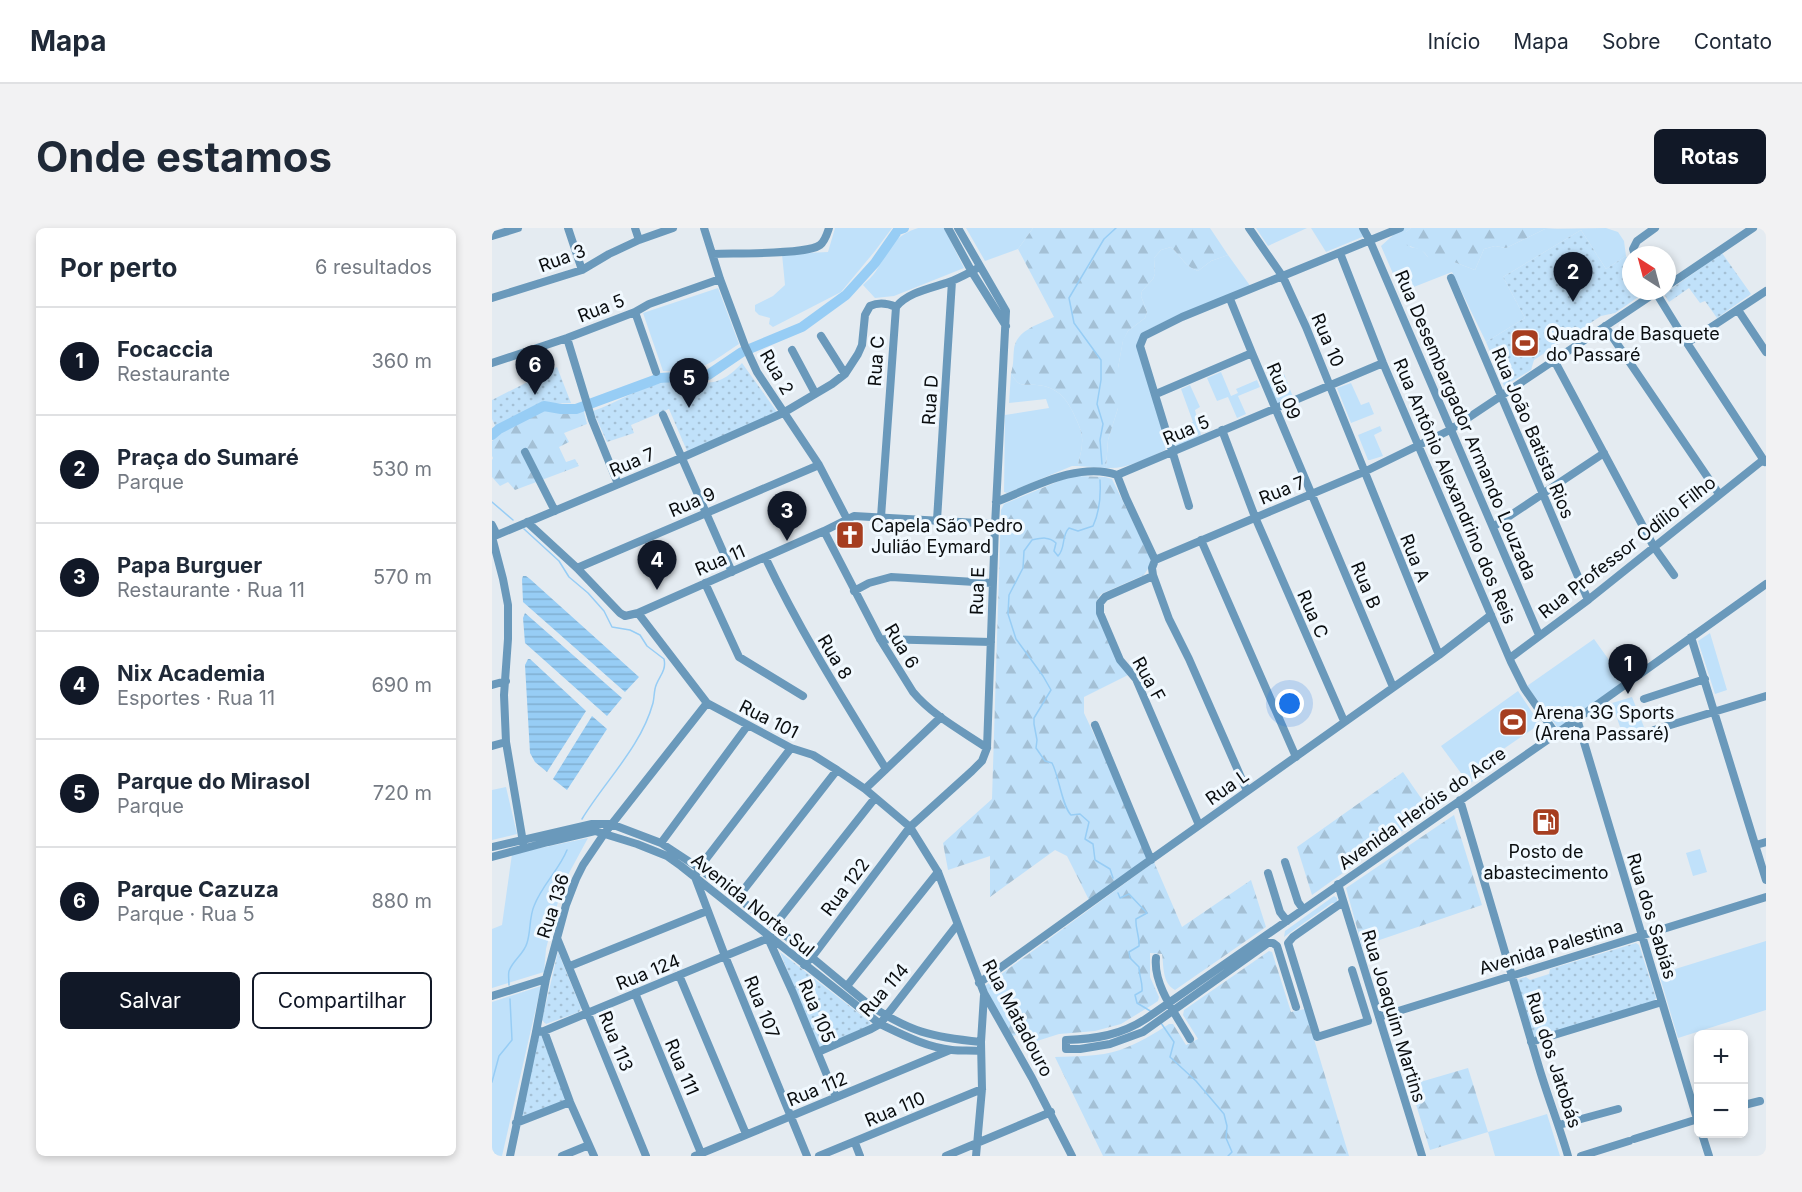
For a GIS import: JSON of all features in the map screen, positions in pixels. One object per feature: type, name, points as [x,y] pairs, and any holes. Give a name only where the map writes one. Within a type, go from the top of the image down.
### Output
[{"type":"street","points":[[492,237],[518,228]]},
{"type":"street","points":[[568,228],[582,270]]},
{"type":"street","points":[[636,228],[639,240]]},
{"type":"street","name":"Rua 3","points":[[492,298],[582,270],[639,240],[673,228]]},
{"type":"street","name":"Rua 2","points":[[704,228],[720,279],[750,358],[783,413],[819,465],[847,519]]},
{"type":"street","points":[[713,254],[797,251],[813,248],[824,241],[829,228]]},
{"type":"street","points":[[948,228],[1006,327]]},
{"type":"street","name":"Rua E","points":[[958,228],[1005,307],[1006,327],[992,583],[987,748]]},
{"type":"street","name":"Rua 10","points":[[1249,228],[1283,277],[1366,471]]},
{"type":"street","name":"Rua Desembargador Armando Louzada","points":[[1363,228],[1539,635]]},
{"type":"street","points":[[1189,506],[1140,346],[1144,336],[1400,228]]},
{"type":"street","points":[[1635,246],[1655,228]]},
{"type":"street","points":[[1676,279],[1753,228]]},
{"type":"street","name":"Rua Antônio Alexandrino dos Reis","points":[[1340,253],[1383,363],[1510,658],[1524,687],[1556,734]]},
{"type":"street","points":[[821,336],[845,374],[862,345],[864,321],[870,306],[887,303],[895,310],[901,302],[908,298],[980,267]]},
{"type":"street","name":"Rua João Batista Rios","points":[[1450,278],[1588,600]]},
{"type":"street","name":"Rua 5","points":[[492,363],[567,338],[635,312],[649,304],[720,279]]},
{"type":"street","name":"Rua D","points":[[937,520],[952,281]]},
{"type":"street","points":[[1687,343],[1766,291]]},
{"type":"street","name":"Rua 09","points":[[1230,298],[1311,494]]},
{"type":"street","name":"Rua 7","points":[[1155,560],[1420,446],[1450,430],[1643,300]]},
{"type":"street","points":[[1661,300],[1765,462]]},
{"type":"street","name":"Rua C","points":[[881,517],[895,310]]},
{"type":"street","points":[[1738,310],[1766,352]]},
{"type":"street","points":[[635,312],[656,372]]},
{"type":"street","points":[[1605,326],[1719,494]]},
{"type":"street","points":[[567,338],[590,414],[618,484]]},
{"type":"street","points":[[792,350],[815,393]]},
{"type":"street","points":[[1156,394],[1252,353]]},
{"type":"street","points":[[1554,360],[1654,546],[1674,575]]},
{"type":"street","name":"Rua 5","points":[[996,502],[1070,473],[1108,472],[1117,475],[1383,363]]},
{"type":"street","name":"Rua 7","points":[[494,536],[783,413],[845,374]]},
{"type":"street","points":[[663,415],[732,572]]},
{"type":"street","points":[[1222,430],[1255,517]]},
{"type":"street","points":[[525,452],[555,511]]},
{"type":"street","points":[[1493,527],[1604,453]]},
{"type":"street","name":"Rua Professor Odílio Filho","points":[[1510,658],[1588,600],[1719,494],[1765,462]]},
{"type":"street","name":"Rua 9","points":[[577,568],[819,465]]},
{"type":"street","name":"Rua A","points":[[1366,471],[1439,655]]},
{"type":"street","points":[[1117,475],[1155,560],[1152,568],[1153,576],[1169,619],[1198,677],[1247,791]]},
{"type":"street","name":"Rua B","points":[[1311,494],[1393,687]]},
{"type":"street","points":[[847,519],[854,516],[995,524]]},
{"type":"street","name":"Rua C","points":[[1255,517],[1344,722]]},
{"type":"street","name":"Rua 11","points":[[638,613],[847,519]]},
{"type":"street","points":[[527,522],[577,568],[620,614],[627,616],[638,613]]},
{"type":"street","points":[[492,525],[508,605],[504,695],[506,742],[524,848]]},
{"type":"street","name":"Rua 6","points":[[824,531],[880,639],[918,699],[987,748]]},
{"type":"street","points":[[1201,540],[1296,757]]},
{"type":"street","name":"Rua 8","points":[[765,557],[821,664],[886,769]]},
{"type":"street","name":"Rua F","points":[[1153,576],[1105,597],[1100,603],[1100,613],[1120,660],[1136,680],[1199,825]]},
{"type":"street","points":[[854,591],[869,583],[891,577],[992,583]]},
{"type":"street","points":[[705,583],[739,657],[803,696]]},
{"type":"street","name":"Avenida Heróis do Acre","points":[[1171,1007],[1338,884],[1556,734],[1766,584]]},
{"type":"street","name":"Rua 101","points":[[638,613],[706,703],[791,748],[813,755],[865,789],[910,827]]},
{"type":"street","name":"Rua L","points":[[979,983],[1439,655],[1491,615]]},
{"type":"street","points":[[1691,637],[1766,880]]},
{"type":"street","points":[[880,639],[991,642]]},
{"type":"street","points":[[1644,699],[1705,679]]},
{"type":"street","points":[[492,685],[506,681]]},
{"type":"street","points":[[1654,730],[1766,696]]},
{"type":"street","name":"Rua 136","points":[[510,1156],[516,1123],[540,1031],[546,979],[566,905],[576,879],[583,864],[611,824],[706,703]]},
{"type":"street","points":[[865,789],[941,717]]},
{"type":"street","name":"Rua dos Sabiás","points":[[1577,719],[1694,1107]]},
{"type":"street","points":[[1095,724],[1151,860]]},
{"type":"street","points":[[661,843],[748,725]]},
{"type":"street","points":[[492,746],[506,742]]},
{"type":"street","points":[[695,878],[699,868],[791,748]]},
{"type":"street","name":"Rua 122","points":[[804,965],[910,827],[982,761],[987,748]]},
{"type":"street","points":[[738,897],[837,770]]},
{"type":"street","points":[[774,926],[875,798]]},
{"type":"street","name":"Rua dos Jatobás","points":[[1460,800],[1531,1042],[1568,1156]]},
{"type":"street","name":"Avenida Norte Sul","points":[[492,847],[592,824],[611,824],[661,843],[738,897],[885,1015],[926,1034],[981,1046]]},
{"type":"street","name":"Rua Matadouro","points":[[910,827],[938,872],[979,983],[1051,1112],[1072,1156]]},
{"type":"street","name":"Avenida Norte Sul","points":[[492,857],[595,831],[637,844],[667,856],[880,1024],[912,1039],[952,1050],[981,1046]]},
{"type":"street","points":[[1756,845],[1766,842]]},
{"type":"street","points":[[1285,862],[1298,902],[1303,909]]},
{"type":"street","points":[[847,986],[938,872]]},
{"type":"street","points":[[1268,873],[1280,912],[1287,921]]},
{"type":"street","name":"Rua 107","points":[[695,878],[807,1156]]},
{"type":"street","name":"Rua Joaquim Martins","points":[[1338,884],[1422,1156]]},
{"type":"street","name":"Avenida Palestina","points":[[1379,1017],[1766,897]]},
{"type":"street","points":[[1343,902],[1293,937],[1288,943],[1317,1036],[1368,1021],[1352,970]]},
{"type":"street","points":[[570,966],[708,911]]},
{"type":"street","points":[[748,920],[756,912]]},
{"type":"street","name":"Rua 114","points":[[818,1052],[880,1024],[957,925]]},
{"type":"street","name":"Rua 124","points":[[540,1031],[769,937]]},
{"type":"street","name":"Rua 105","points":[[769,937],[836,1097]]},
{"type":"street","name":"Rua 113","points":[[557,938],[646,1156]]},
{"type":"street","points":[[1150,1022],[1143,1032],[1110,1044],[1080,1049],[1066,1048],[1066,1040],[1098,1038],[1150,1022],[1264,946],[1273,943],[1277,946],[1296,1007]]},
{"type":"street","points":[[1156,957],[1157,978],[1190,1040]]},
{"type":"street","points":[[679,975],[746,1134]]},
{"type":"street","points":[[492,996],[546,979]]},
{"type":"street","name":"Rua 111","points":[[635,993],[698,1155]]},
{"type":"street","points":[[976,1156],[982,1089],[981,1046],[984,993]]},
{"type":"street","points":[[1531,1042],[1662,1002]]},
{"type":"street","points":[[540,1031],[594,1156]]},
{"type":"street","name":"Rua 112","points":[[698,1155],[952,1050]]},
{"type":"street","name":"Rua 110","points":[[819,1156],[982,1089]]},
{"type":"street","points":[[1748,1105],[1760,1101]]},
{"type":"street","points":[[516,1123],[570,1102]]},
{"type":"street","points":[[1559,1125],[1618,1109]]},
{"type":"street","points":[[946,1156],[1051,1112]]},
{"type":"street","points":[[1581,1156],[1694,1121]]},
{"type":"street","points":[[1703,1138],[1709,1156]]},
{"type":"street","points":[[855,1143],[860,1156]]},
{"type":"street","points":[[562,1156],[590,1145]]},
{"type":"green space","points":[[835,228],[892,228],[841,292],[773,327],[769,324],[770,318],[759,315],[755,311],[755,305],[773,296],[785,285],[782,254],[828,252]]},
{"type":"green space","points":[[918,228],[944,228],[964,268],[894,296],[875,298],[863,285],[875,273],[897,240]]},
{"type":"green space","points":[[966,228],[1033,228],[1018,249],[985,261]]},
{"type":"green space","points":[[1033,228],[1210,228],[1228,255],[1211,261],[1198,271],[1186,264],[1171,247],[1161,250],[1154,258],[1155,274],[1142,291],[1141,296],[1147,312],[1145,318],[1128,331],[1123,341],[1118,368],[1118,408],[1108,440],[1106,468],[1078,466],[1082,434],[1074,414],[1058,392],[1045,386],[1019,383],[1011,373],[1014,349],[1019,337],[1030,328],[1054,317],[1018,249]]},
{"type":"green space","points":[[1256,228],[1307,228],[1268,246]]},
{"type":"green space","points":[[1311,228],[1362,228],[1367,235],[1326,252]]},
{"type":"green space","points":[[1401,228],[1411,228],[1406,232],[1410,247],[1421,249],[1428,257],[1454,262],[1475,270],[1484,249],[1495,246],[1506,248],[1545,229],[1606,228],[1618,232],[1625,246],[1622,246],[1622,259],[1606,269],[1581,230],[1503,277],[1525,318],[1486,342],[1452,272],[1401,292],[1381,246]]},
{"type":"green space","points":[[1411,228],[1557,228],[1545,229],[1506,248],[1495,246],[1484,249],[1475,270],[1454,262],[1433,267],[1423,252],[1400,242]]},
{"type":"green space","points":[[1581,230],[1606,269],[1622,259],[1622,300],[1634,300],[1615,313],[1601,316],[1534,360],[1531,370],[1504,386],[1486,342],[1525,318],[1503,277]]},
{"type":"green space","points":[[1171,247],[1186,264],[1198,271],[1211,261],[1228,255],[1251,287],[1147,330],[1138,347],[1166,444],[1165,450],[1129,465],[1106,468],[1108,440],[1118,408],[1118,368],[1123,340],[1128,331],[1145,318],[1147,312],[1141,296],[1142,291],[1155,274],[1154,258],[1161,250]]},
{"type":"green space","points":[[1722,253],[1751,294],[1717,318],[1705,301],[1700,303],[1689,288],[1676,297],[1676,286]]},
{"type":"green space","points":[[718,288],[739,344],[712,362],[696,369],[663,371],[643,313]]},
{"type":"green space","points":[[742,363],[777,412],[687,451],[669,409],[631,425],[634,433],[607,442],[593,411],[644,388],[662,383],[713,382],[731,373]]},
{"type":"green space","points":[[557,367],[571,403],[544,404],[496,428],[492,419],[492,400]]},
{"type":"green space","points":[[1221,372],[1231,396],[1238,393],[1236,389],[1257,380],[1260,387],[1238,396],[1246,414],[1237,418],[1228,397],[1217,401],[1207,378]]},
{"type":"green space","points":[[1011,373],[1019,383],[1045,386],[1063,397],[1074,414],[1082,434],[1082,449],[1078,466],[1072,466],[1007,493],[1004,492],[1005,415],[1049,408],[1046,399],[1009,403]]},
{"type":"green space","points":[[1284,374],[1293,397],[1277,403],[1267,381]]},
{"type":"green space","points":[[1351,383],[1361,405],[1369,402],[1374,414],[1351,423],[1337,388]]},
{"type":"green space","points":[[1190,385],[1200,407],[1195,410],[1201,435],[1173,446],[1172,439],[1175,431],[1193,422],[1181,389]]},
{"type":"green space","points":[[566,406],[583,408],[587,424],[564,433],[569,442],[559,447],[566,462],[575,459],[579,466],[515,490],[508,482],[500,486],[492,477],[492,441],[509,427],[526,418]]},
{"type":"green space","points":[[1380,426],[1382,431],[1374,435],[1383,456],[1368,460],[1358,435]]},
{"type":"green space","points":[[1077,476],[1112,479],[1151,559],[1144,575],[1101,594],[1096,602],[1121,661],[1130,674],[1084,697],[1084,713],[1151,857],[1090,902],[1067,856],[1055,850],[990,897],[990,856],[948,870],[943,843],[992,799],[1001,510],[1004,504],[1064,479]]},
{"type":"green space","points":[[1710,633],[1727,690],[1715,694],[1698,641]]},
{"type":"green space","points":[[1594,639],[1624,681],[1558,728],[1527,686]]},
{"type":"green space","points":[[1518,691],[1540,724],[1502,750],[1506,757],[1469,784],[1441,746]]},
{"type":"green space","points":[[1632,697],[1646,732],[1624,739],[1612,703]]},
{"type":"green space","points":[[1403,772],[1430,811],[1312,895],[1297,847]]},
{"type":"green space","points":[[506,787],[517,834],[492,840],[492,790]]},
{"type":"green space","points":[[1454,815],[1482,905],[1362,946],[1346,888]]},
{"type":"green space","points":[[588,838],[562,886],[546,949],[544,972],[492,988],[492,929],[502,925],[512,854]]},
{"type":"green space","points":[[1700,849],[1707,872],[1693,876],[1686,853]]},
{"type":"green space","points":[[1154,862],[1182,927],[1251,880],[1266,927],[1175,990],[1166,979],[1162,954],[1150,953],[1150,977],[1159,997],[1158,1001],[1121,1024],[1095,1031],[1059,1034],[1037,1041],[1034,1036],[1029,1038],[1025,1031],[1011,1037],[985,986]]},
{"type":"green space","points":[[1334,896],[1337,898],[1337,903],[1332,903],[1284,937],[1285,931]]},
{"type":"green space","points":[[1766,941],[1766,1010],[1703,1030],[1694,1030],[1694,1033],[1678,1038],[1659,974]]},
{"type":"green space","points":[[1636,943],[1639,945],[1656,998],[1653,1002],[1537,1037],[1533,1036],[1517,983],[1519,979],[1526,977],[1530,980],[1549,974],[1550,969]]},
{"type":"green space","points":[[1269,951],[1272,952],[1291,1012],[1305,1009],[1349,1156],[1103,1156],[1055,1057],[1096,1055],[1120,1050],[1169,1024],[1173,1024],[1186,1045],[1198,1039],[1183,1015],[1184,1010]]},
{"type":"green space","points":[[558,952],[581,1008],[579,1012],[546,1024],[542,1020]]},
{"type":"green space","points":[[780,952],[870,1022],[870,1025],[822,1047],[818,1046]]},
{"type":"green space","points":[[541,986],[502,1156],[492,1156],[492,1002]]},
{"type":"green space","points":[[539,1035],[541,1035],[566,1097],[564,1101],[525,1117],[522,1114]]},
{"type":"green space","points":[[1468,1068],[1488,1132],[1430,1150],[1410,1085]]},
{"type":"green space","points":[[1547,1114],[1560,1156],[1495,1156],[1488,1132]]},
{"type":"shaded area","points":[[523,576],[530,579],[639,677],[625,692],[523,602]]},
{"type":"shaded area","points":[[525,613],[622,698],[607,716],[525,643],[523,618]]},
{"type":"shaded area","points":[[528,659],[586,711],[547,772],[535,762],[530,753],[525,665]]},
{"type":"shaded area","points":[[592,716],[607,729],[567,790],[553,779]]},
{"type":"waterway","points":[[492,435],[499,429],[544,406],[576,409],[660,378],[708,375],[742,352],[802,327],[846,295],[875,263],[898,230],[904,228]]},
{"type":"waterway","points":[[1102,464],[1100,440],[1103,424],[1097,404],[1101,380],[1101,360],[1074,323],[1069,298],[1104,239],[1116,228]]},
{"type":"waterway","points":[[1100,480],[1099,504],[1093,526],[1078,531],[1069,528],[1058,556],[1054,551],[1056,543],[1048,538],[1032,540],[1024,551],[1023,568],[1009,595],[1008,614],[1016,639],[1051,690],[1034,718],[1036,748],[1045,761],[1052,763],[1068,811],[1071,815],[1080,814],[1089,822],[1085,839],[1093,844],[1095,860],[1110,869],[1113,878]]},
{"type":"waterway","points":[[492,502],[513,520]]},
{"type":"waterway","points":[[524,529],[559,561],[569,577],[588,593],[604,611],[612,627],[630,630],[640,635],[647,646],[664,659],[665,664],[656,685],[653,703],[640,734],[582,819]]},
{"type":"waterway","points":[[509,985],[509,971],[527,943],[534,906],[567,850]]},
{"type":"waterway","points":[[1118,893],[1120,898],[1129,894],[1147,913],[1136,919],[1139,946],[1129,952],[1130,958],[1139,967],[1142,985],[1142,991],[1135,995],[1137,1003],[1152,1012]]},
{"type":"waterway","points":[[492,1082],[499,1056],[512,1040],[510,999]]},
{"type":"waterway","points":[[1161,1023],[1174,1042],[1170,1057],[1196,1081],[1224,1114],[1227,1126],[1226,1138],[1232,1152],[1228,1156]]},
{"type":"place","name":"Praça do Sumaré","points":[[1573,302]]},
{"type":"place","name":"Quadra de Basquete do Passaré","points":[[1525,343]]},
{"type":"place","name":"Parque Cazuza","points":[[535,395]]},
{"type":"place","name":"Parque do Mirasol","points":[[689,408]]},
{"type":"place","name":"Capela São Pedro Julião Eymard","points":[[850,535]]},
{"type":"place","name":"Papa Burguer","points":[[787,541]]},
{"type":"place","name":"Nix Academia","points":[[657,590]]},
{"type":"place","name":"Focaccia","points":[[1628,694]]},
{"type":"place","name":"Arena 3G Sports (Arena Passaré)","points":[[1513,722]]},
{"type":"place","name":"Posto de abastecimento","points":[[1546,822]]}]
